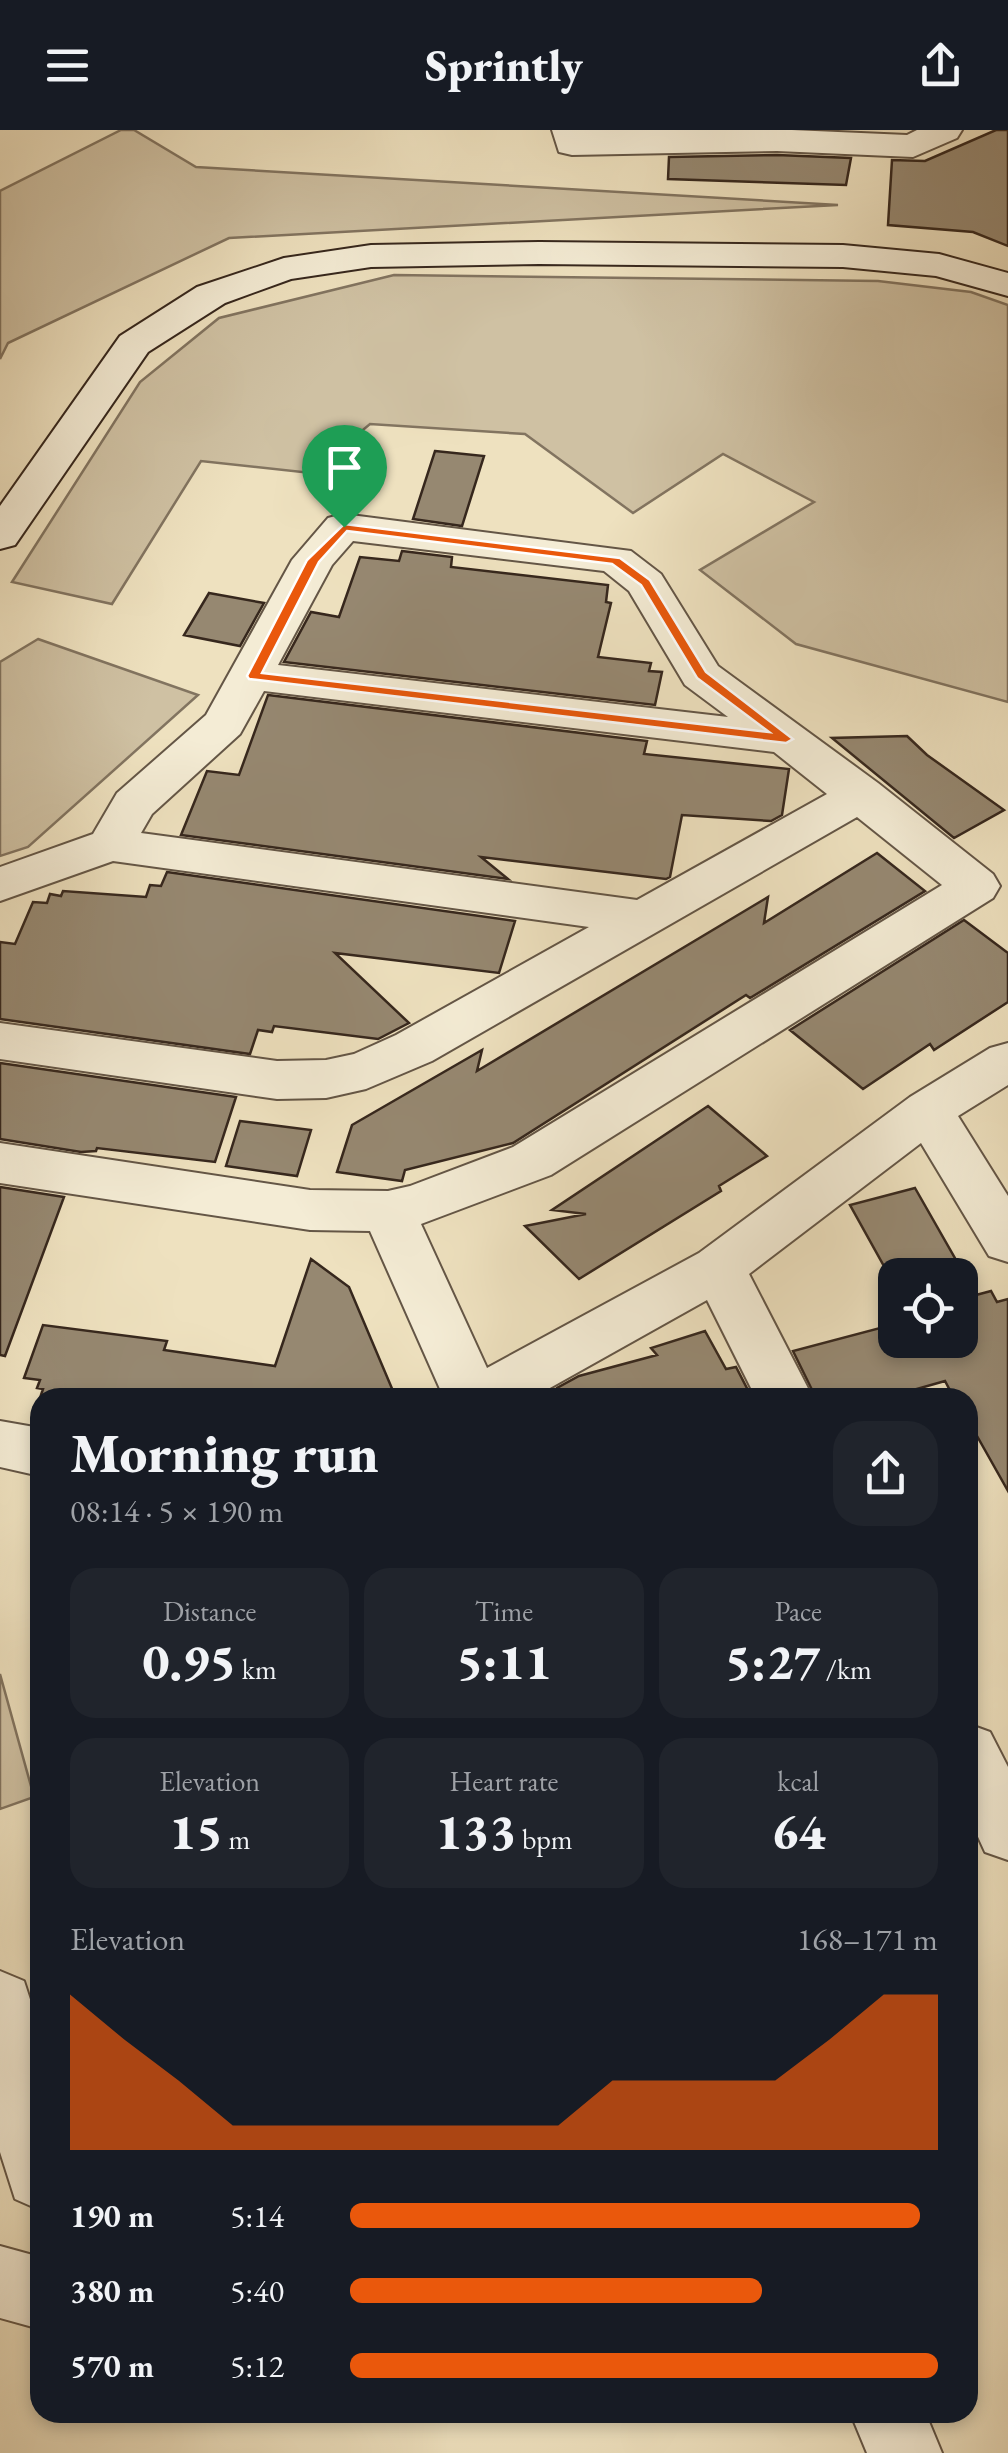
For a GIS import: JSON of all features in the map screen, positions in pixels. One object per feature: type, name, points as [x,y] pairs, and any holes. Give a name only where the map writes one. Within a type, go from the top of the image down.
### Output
[{"type":"street","points":[[570,130],[572,144],[777,140],[913,146],[944,130]]},
{"type":"street","points":[[0,536],[134,344],[211,296],[284,269],[370,256],[538,252],[843,256],[939,265],[1008,284]]},
{"type":"street","points":[[0,1163],[310,1210],[388,1212],[417,1206],[532,1160],[992,897],[862,794],[701,675],[646,582],[616,560],[344,527],[313,560],[254,676],[224,724],[134,804],[110,845]]},
{"type":"street","points":[[254,676],[786,739]]},
{"type":"street","points":[[0,1040],[277,1080],[326,1079],[366,1070],[414,1048],[862,794]]},
{"type":"street","points":[[0,885],[110,845],[641,916]]},
{"type":"street","points":[[500,1388],[718,1268],[928,1110],[1008,1060]]},
{"type":"street","points":[[928,1110],[1008,1241]]},
{"type":"street","points":[[388,1212],[468,1388]]},
{"type":"street","points":[[718,1268],[780,1388]]},
{"type":"street","points":[[0,1444],[30,1450]]},
{"type":"street","points":[[978,1772],[1008,1831]]},
{"type":"street","points":[[0,2003],[30,2132]]},
{"type":"street","points":[[0,2282],[30,2290]]},
{"type":"street","points":[[892,2423],[905,2453]]},
{"type":"shaded area","points":[[121,130],[134,130],[196,167],[838,205],[229,238],[8,343],[0,359],[0,191]]},
{"type":"shaded area","points":[[394,275],[878,281],[971,292],[1008,305],[1008,702],[796,644],[700,570],[814,502],[723,454],[633,513],[525,434],[370,424],[311,473],[201,461],[112,604],[12,582],[140,382],[219,318]]},
{"type":"shaded area","points":[[38,639],[198,695],[28,847],[0,856],[0,662]]},
{"type":"shaded area","points":[[0,1674],[30,1783],[30,1798],[0,1809]]},
{"type":"building","points":[[996,130],[1008,130],[1008,246],[973,232],[888,225],[892,160],[925,161]]},
{"type":"building","points":[[669,157],[851,158],[846,185],[668,179]]},
{"type":"building","points":[[435,451],[484,456],[462,526],[413,519]]},
{"type":"building","points":[[402,551],[452,557],[451,567],[608,585],[606,602],[611,603],[598,657],[651,663],[649,671],[662,672],[655,705],[284,662],[311,612],[339,617],[360,557],[399,561]]},
{"type":"building","points":[[209,593],[264,603],[240,646],[184,635]]},
{"type":"building","points":[[268,695],[647,741],[644,754],[789,769],[782,815],[771,821],[682,815],[670,877],[666,879],[481,857],[508,879],[181,835],[207,771],[239,775]]},
{"type":"building","points":[[907,736],[1004,810],[954,838],[832,738]]},
{"type":"building","points":[[877,853],[925,891],[750,998],[746,995],[513,1143],[405,1170],[402,1181],[337,1172],[352,1125],[482,1050],[477,1071],[768,897],[764,923]]},
{"type":"building","points":[[167,872],[515,921],[499,973],[335,953],[409,1023],[378,1039],[274,1026],[272,1032],[258,1030],[250,1054],[0,1019],[0,942],[15,944],[33,902],[47,903],[50,894],[61,896],[63,891],[146,897],[150,885],[161,886]]},
{"type":"building","points":[[964,920],[1008,953],[1008,1002],[934,1050],[930,1044],[863,1089],[790,1030]]},
{"type":"building","points":[[0,1063],[236,1097],[215,1162],[97,1148],[81,1152],[0,1139]]},
{"type":"building","points":[[708,1106],[767,1156],[719,1186],[721,1191],[579,1279],[525,1226],[586,1214],[552,1210]]},
{"type":"building","points":[[240,1121],[311,1130],[297,1176],[226,1166]]},
{"type":"building","points":[[0,1187],[64,1197],[5,1356],[0,1355]]},
{"type":"building","points":[[915,1188],[955,1258],[879,1258],[850,1205]]},
{"type":"building","points":[[311,1259],[349,1287],[392,1388],[37,1388],[40,1380],[24,1378],[43,1325],[167,1341],[164,1350],[275,1366]]},
{"type":"building","points":[[991,1291],[997,1302],[1008,1299],[1008,1491],[978,1438],[978,1388],[949,1388],[945,1381],[920,1388],[811,1388],[793,1351],[878,1328],[878,1358],[978,1358],[978,1294]]},
{"type":"building","points":[[705,1331],[726,1369],[736,1367],[747,1388],[557,1388],[579,1376],[657,1355],[651,1348]]},
{"type":"route","points":[[344,527],[616,560],[646,582],[701,675],[786,739],[254,676],[313,560],[344,527]]}]
